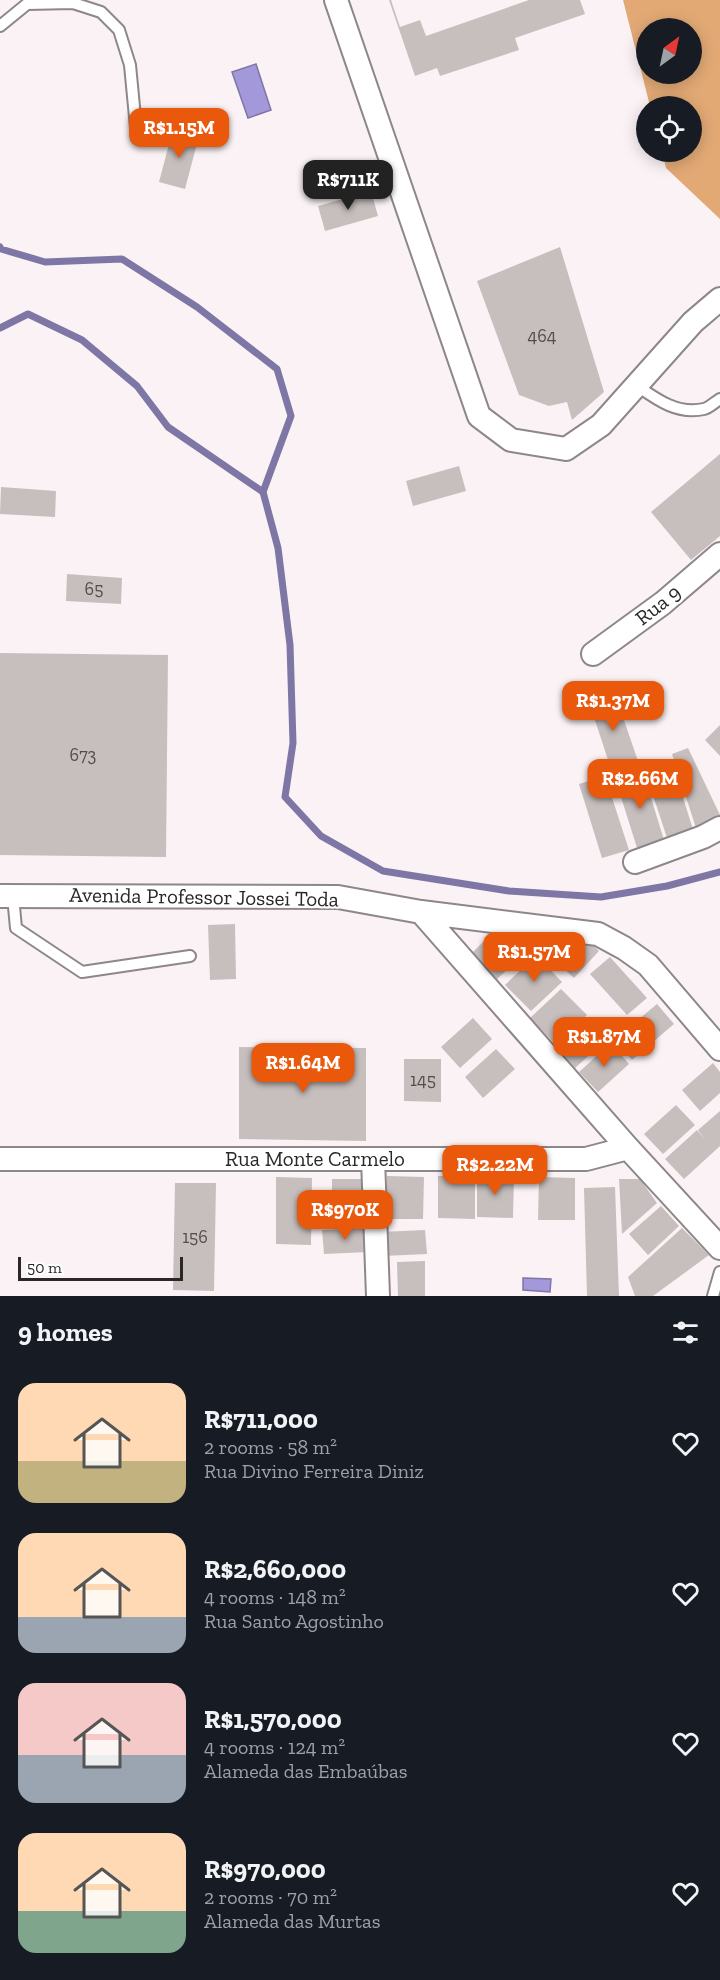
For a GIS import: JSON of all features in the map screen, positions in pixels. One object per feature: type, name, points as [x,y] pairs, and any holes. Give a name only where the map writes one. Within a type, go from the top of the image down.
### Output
[{"type":"street","points":[[336,0],[479,416],[511,440],[566,449],[601,425],[693,322],[720,299]]},
{"type":"street","name":"Rua 9","points":[[593,654],[663,603],[720,554]]},
{"type":"street","points":[[635,862],[703,837],[720,828]]},
{"type":"street","name":"Avenida Professor Jossei Toda","points":[[6,896],[338,897],[421,912],[598,934],[624,948],[648,965],[720,1049]]},
{"type":"street","points":[[421,912],[628,1148],[720,1248]]},
{"type":"street","name":"Rua Monte Carmelo","points":[[0,1159],[586,1159],[628,1148]]},
{"type":"street","points":[[373,1159],[378,1296]]},
{"type":"lane","points":[[0,26],[28,2],[73,3],[101,12],[119,30],[130,65],[137,138]]},
{"type":"lane","points":[[636,385],[663,403],[677,409],[705,409],[720,399]]},
{"type":"lane","points":[[6,896],[16,928],[82,972],[190,956]]},
{"type":"lane","points":[[713,1296],[720,1272]]},
{"type":"shaded area","points":[[623,0],[720,0],[720,219],[666,168],[664,162],[702,162],[702,96],[647,96],[644,84],[702,84],[702,18],[636,18],[636,51]]},
{"type":"shaded area","points":[[256,64],[271,110],[248,118],[232,72]]},
{"type":"shaded area","points":[[523,1278],[551,1279],[550,1292],[523,1290]]},
{"type":"building","points":[[389,0],[391,0],[400,27],[420,20],[426,36],[529,0],[580,0],[585,14],[515,38],[519,50],[440,76],[437,68],[415,76]]},
{"type":"building","points":[[173,129],[199,136],[185,189],[159,182]]},
{"type":"building","points":[[371,191],[378,216],[325,231],[318,206]]},
{"type":"building","points":[[560,247],[604,392],[572,420],[567,402],[549,406],[519,395],[477,281]]},
{"type":"building","points":[[720,454],[720,536],[691,560],[651,512]]},
{"type":"building","points":[[459,466],[466,491],[413,506],[406,481]]},
{"type":"building","points":[[1,487],[56,491],[55,517],[0,514]]},
{"type":"building","points":[[67,574],[122,578],[121,604],[66,601]]},
{"type":"building","points":[[0,653],[168,655],[166,857],[0,855]]},
{"type":"building","points":[[614,691],[639,764],[612,772],[588,699]]},
{"type":"building","points":[[720,725],[720,756],[705,740]]},
{"type":"building","points":[[688,748],[720,815],[720,820],[696,828],[672,754]]},
{"type":"building","points":[[672,762],[695,836],[669,844],[645,771]]},
{"type":"building","points":[[642,769],[665,843],[638,851],[615,778]]},
{"type":"building","points":[[605,776],[629,850],[602,858],[579,784]]},
{"type":"building","points":[[235,924],[236,979],[210,980],[208,925]]},
{"type":"building","points":[[501,924],[527,951],[496,980],[471,954]]},
{"type":"building","points":[[528,938],[576,946],[554,968]]},
{"type":"building","points":[[587,940],[599,951],[574,978],[562,967]]},
{"type":"building","points":[[536,955],[562,982],[531,1011],[505,985]]},
{"type":"building","points":[[610,957],[647,998],[627,1015],[590,974]]},
{"type":"building","points":[[561,989],[587,1015],[556,1045],[530,1018]]},
{"type":"building","points":[[657,1004],[674,1024],[632,1060],[615,1039]]},
{"type":"building","points":[[473,1018],[492,1039],[460,1068],[441,1047]]},
{"type":"building","points":[[588,1019],[606,1040],[575,1068],[556,1048]]},
{"type":"building","points":[[611,1043],[629,1064],[598,1092],[579,1072]]},
{"type":"building","points":[[239,1047],[366,1048],[366,1141],[239,1139]]},
{"type":"building","points":[[496,1049],[515,1069],[483,1098],[465,1077]]},
{"type":"building","points":[[404,1059],[441,1059],[441,1102],[404,1101]]},
{"type":"building","points":[[713,1063],[720,1072],[720,1093],[700,1111],[682,1090]]},
{"type":"building","points":[[676,1105],[695,1125],[663,1154],[644,1134]]},
{"type":"building","points":[[720,1111],[720,1146],[684,1179],[665,1159],[697,1130],[704,1138],[698,1130]]},
{"type":"building","points":[[477,1175],[514,1175],[513,1218],[477,1217]]},
{"type":"building","points":[[387,1176],[424,1177],[423,1219],[387,1219]]},
{"type":"building","points":[[438,1176],[475,1176],[475,1219],[438,1218]]},
{"type":"building","points":[[276,1177],[312,1178],[311,1245],[276,1244]]},
{"type":"building","points":[[539,1177],[575,1178],[575,1220],[538,1220]]},
{"type":"building","points":[[332,1179],[369,1179],[369,1222],[332,1221]]},
{"type":"building","points":[[619,1179],[640,1179],[657,1203],[622,1234]]},
{"type":"building","points":[[175,1183],[216,1183],[214,1291],[173,1290]]},
{"type":"building","points":[[615,1187],[619,1296],[587,1296],[584,1188]]},
{"type":"building","points":[[661,1206],[679,1226],[648,1255],[629,1234]]},
{"type":"building","points":[[367,1228],[368,1252],[324,1254],[322,1230]]},
{"type":"building","points":[[682,1228],[709,1255],[653,1296],[635,1296],[628,1277]]},
{"type":"building","points":[[425,1230],[427,1254],[383,1256],[381,1232]]},
{"type":"building","points":[[425,1261],[425,1296],[398,1296],[397,1262]]},
{"type":"waterway","points":[[0,247],[45,262],[122,259],[197,307],[277,369],[291,416],[263,492]]},
{"type":"waterway","points":[[0,328],[28,314],[82,340],[137,386],[168,427],[263,492],[278,548],[290,645],[293,743],[285,797],[321,836],[383,871],[509,891],[601,897],[667,886],[720,872]]}]
